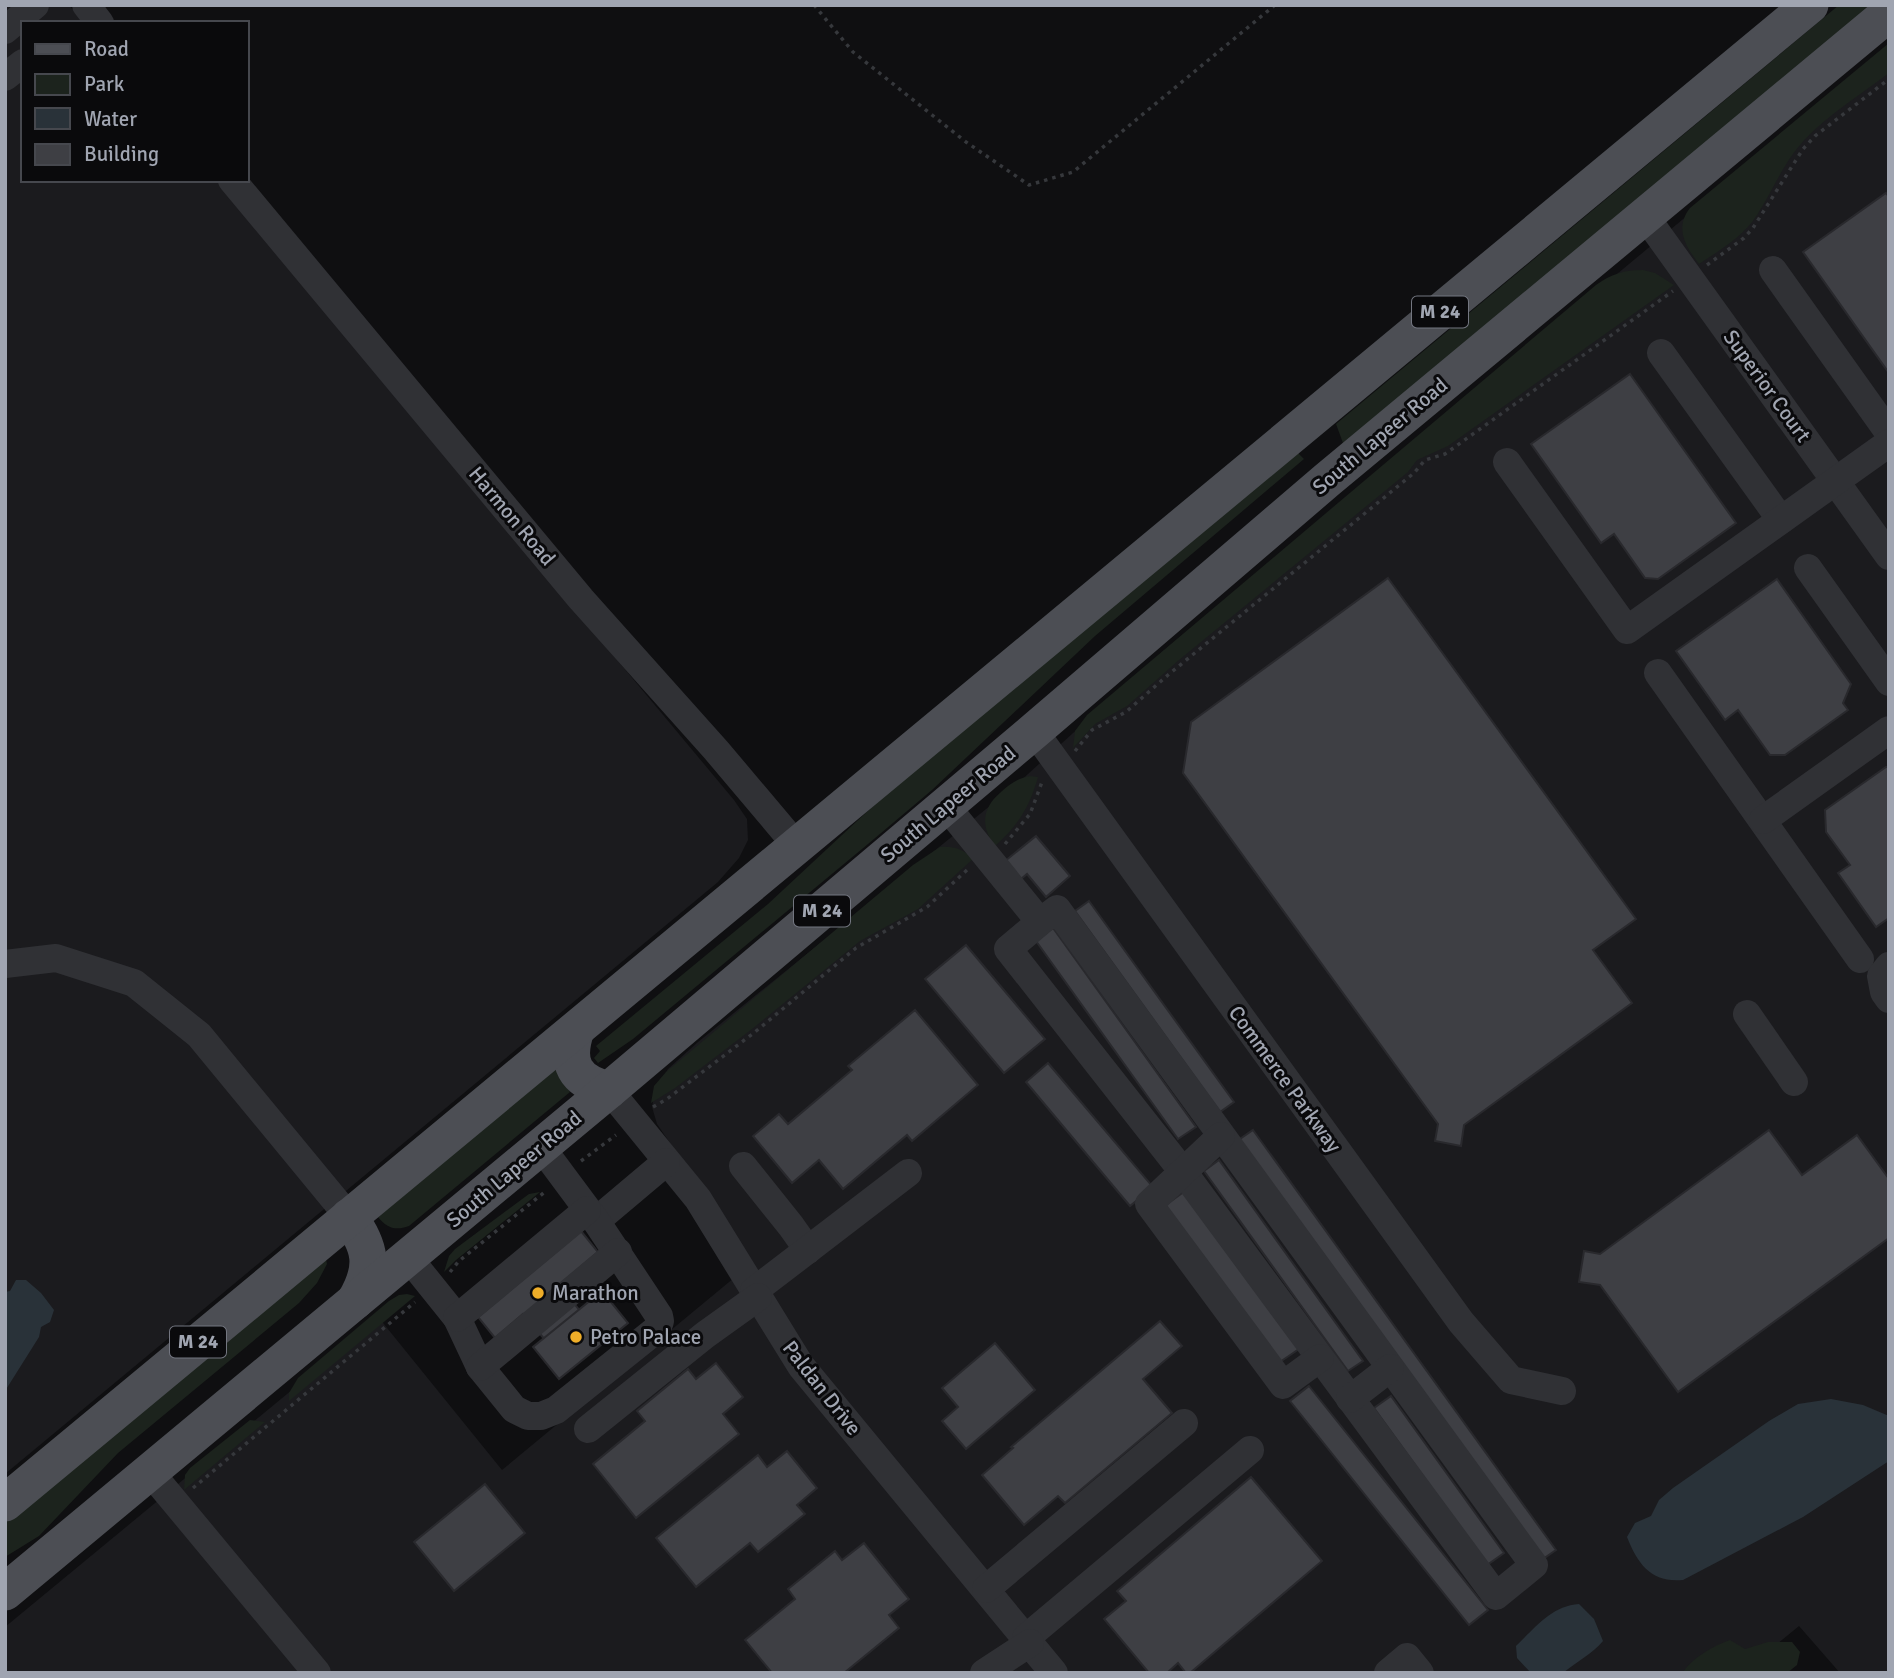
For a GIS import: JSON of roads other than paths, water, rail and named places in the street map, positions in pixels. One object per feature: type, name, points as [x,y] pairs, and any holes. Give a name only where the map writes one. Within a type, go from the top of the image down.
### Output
[{"type":"main road","name":"M 24","points":[[5,1503],[1810,5]]},
{"type":"main road","name":"South Lapeer Road","points":[[5,1592],[541,1147],[1327,480],[1889,13]]},
{"type":"main road","points":[[1305,424],[1323,438],[1329,447],[1332,457],[1327,480]]},
{"type":"main road","points":[[576,1030],[570,1058],[576,1071],[584,1081],[609,1090]]},
{"type":"main road","points":[[349,1217],[361,1234],[369,1269],[365,1284],[355,1301]]},
{"type":"street","points":[[5,30],[35,5]]},
{"type":"street","points":[[5,76],[21,64]]},
{"type":"street","name":"Harmon Road","points":[[234,182],[581,599],[716,750],[797,846]]},
{"type":"street","name":"Superior Court","points":[[1645,216],[1889,556]]},
{"type":"street","points":[[1773,270],[1889,433]]},
{"type":"street","points":[[1661,353],[1781,520]]},
{"type":"street","points":[[1507,462],[1627,629],[1889,443]]},
{"type":"street","points":[[1808,568],[1889,682]]},
{"type":"street","points":[[1658,673],[1860,959]]},
{"type":"street","points":[[1763,820],[1889,730]]},
{"type":"street","name":"Commerce Parkway","points":[[1034,731],[1461,1322],[1511,1380],[1562,1391]]},
{"type":"street","points":[[946,806],[1040,922]]},
{"type":"street","points":[[1057,909],[1221,1136],[1534,1565],[1496,1596],[1184,1173],[1008,949],[1057,909]]},
{"type":"street","points":[[5,964],[55,958],[134,983],[199,1035],[349,1217]]},
{"type":"street","points":[[1889,966],[1881,976],[1884,992],[1889,999]]},
{"type":"street","points":[[1746,1014],[1794,1082]]},
{"type":"street","name":"Paldan Drive","points":[[609,1090],[698,1199],[800,1366],[1054,1673]]},
{"type":"street","points":[[1221,1136],[1149,1205],[1283,1385],[1320,1357]]},
{"type":"street","points":[[408,1257],[457,1318],[480,1367],[514,1409],[528,1416],[541,1416],[556,1410],[657,1329],[659,1315],[618,1252],[541,1147]]},
{"type":"street","points":[[457,1318],[666,1161]]},
{"type":"street","points":[[743,1166],[807,1250]]},
{"type":"street","points":[[588,1429],[807,1250],[908,1173]]},
{"type":"street","points":[[480,1367],[618,1252]]},
{"type":"street","points":[[1350,1399],[1390,1368]]},
{"type":"street","points":[[986,1589],[1184,1423]]},
{"type":"street","points":[[989,1671],[1250,1450]]},
{"type":"street","points":[[150,1472],[317,1673]]},
{"type":"street","points":[[1388,1673],[1407,1657],[1420,1673]]},
{"type":"water","points":[[16,1280],[26,1280],[54,1310],[50,1322],[41,1327],[39,1337],[5,1391],[5,1292],[10,1291]]},
{"type":"water","points":[[1831,1399],[1863,1405],[1889,1416],[1889,1461],[1803,1517],[1683,1580],[1655,1575],[1641,1564],[1627,1537],[1635,1523],[1651,1516],[1659,1500],[1769,1421],[1798,1404]]},
{"type":"water","points":[[1579,1604],[1594,1619],[1603,1641],[1563,1673],[1531,1673],[1517,1658],[1516,1646],[1552,1613]]},
{"type":"place","name":"Marathon","points":[[538,1293]]},
{"type":"place","name":"Petro Palace","points":[[576,1337]]}]
